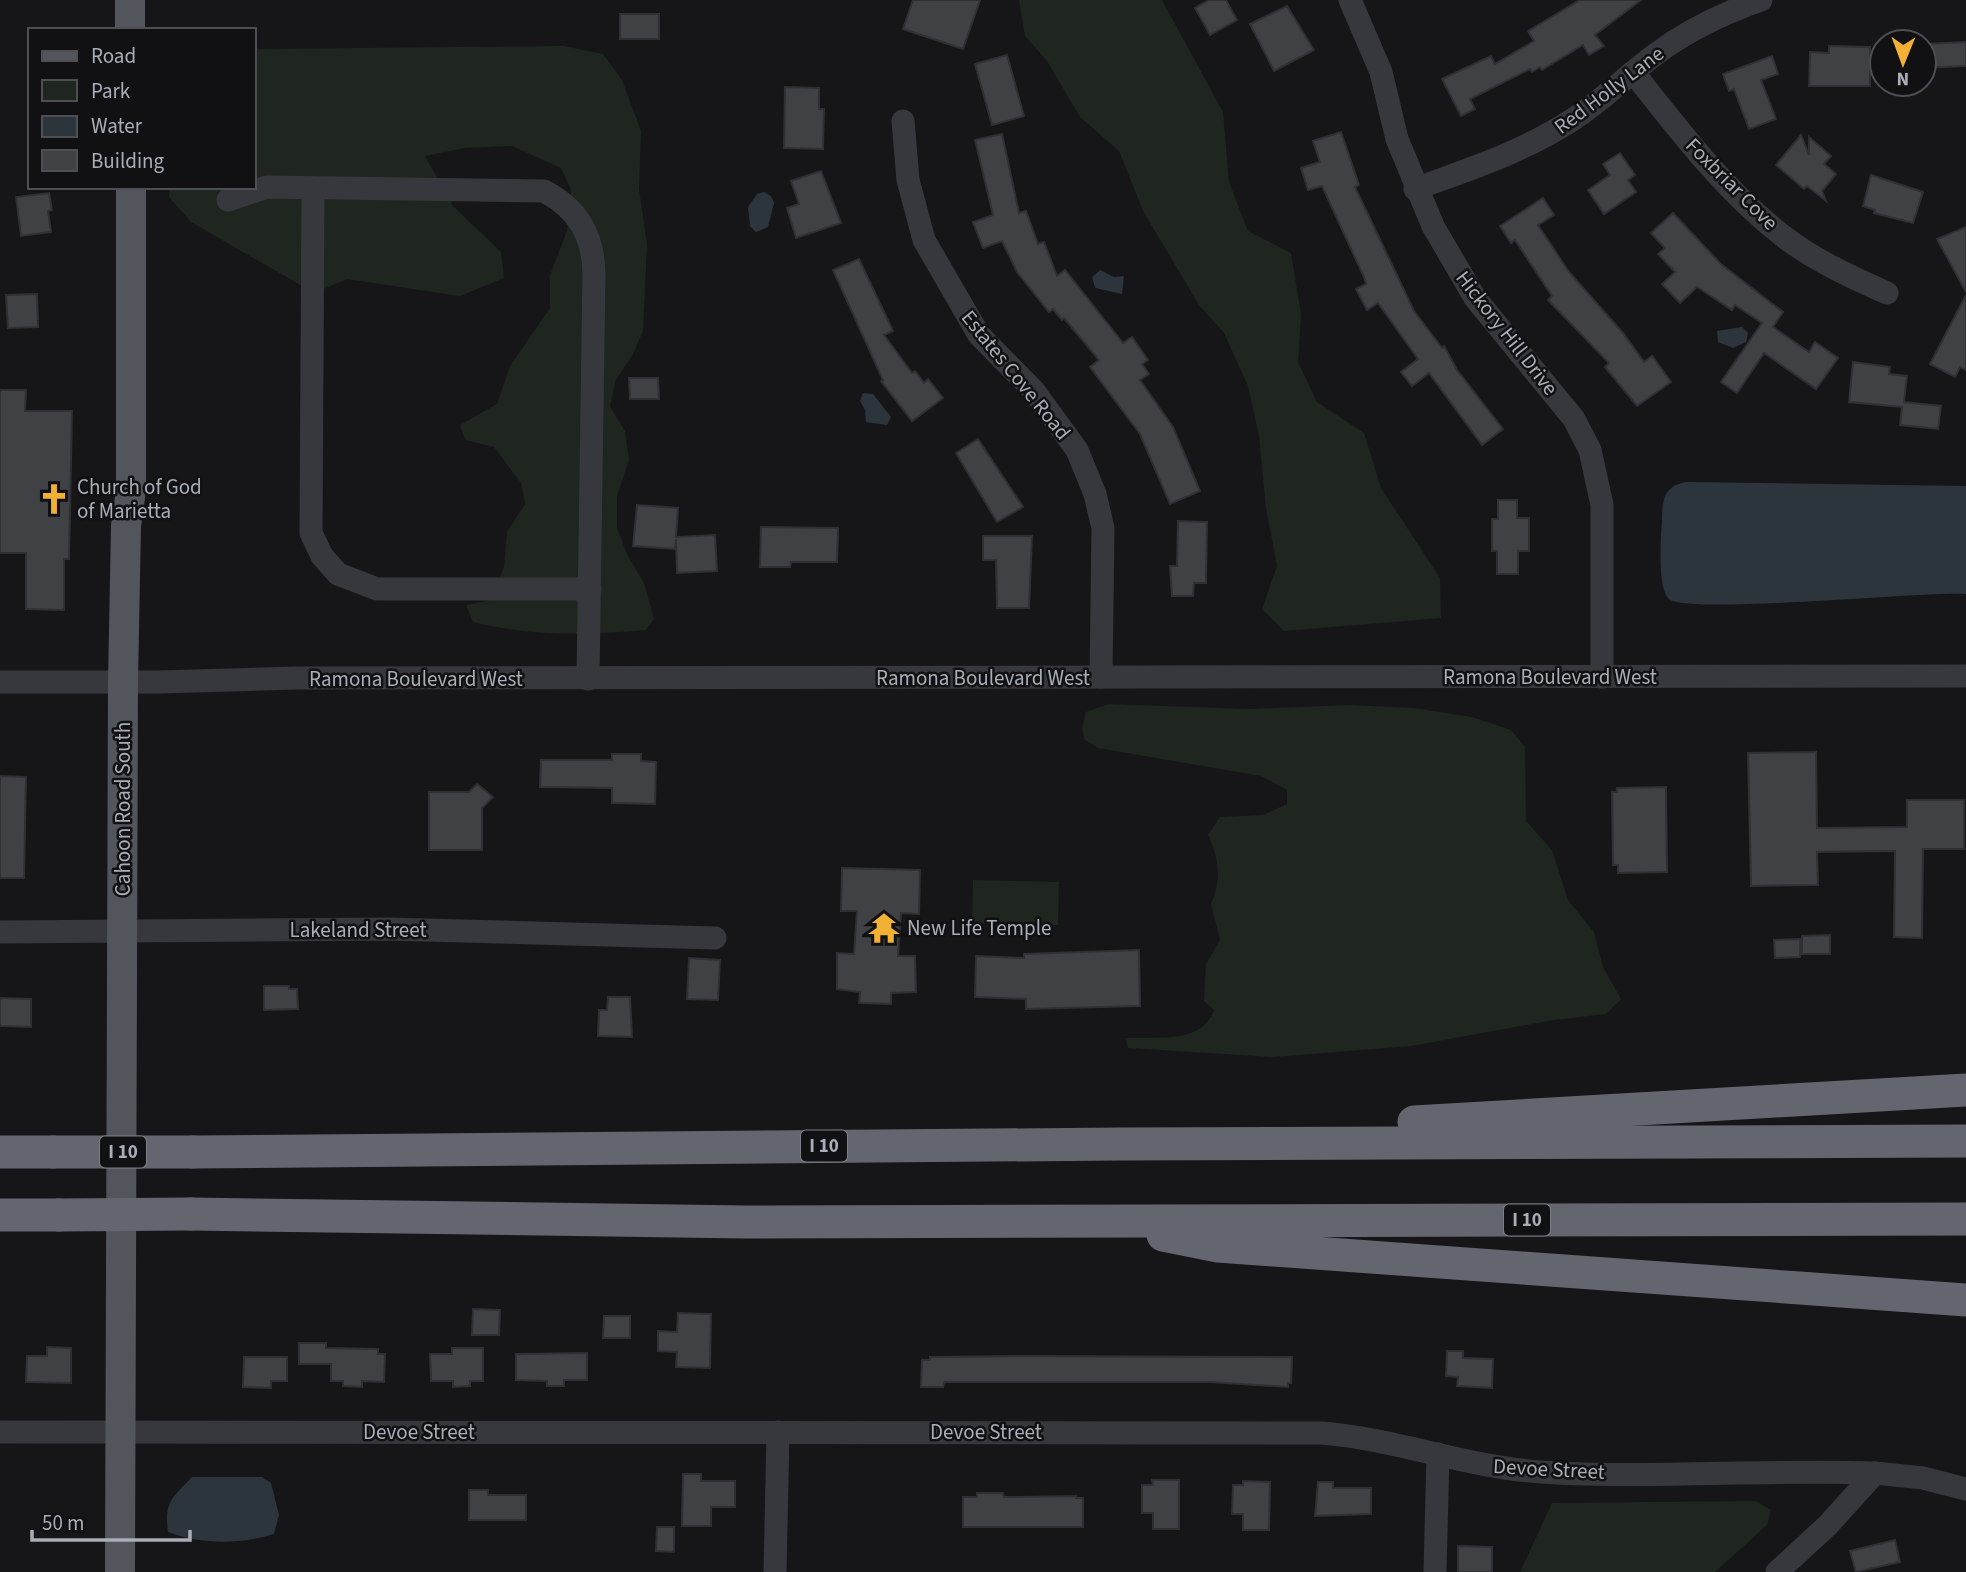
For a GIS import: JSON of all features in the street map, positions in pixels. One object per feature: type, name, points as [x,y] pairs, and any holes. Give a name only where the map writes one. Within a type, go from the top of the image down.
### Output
[{"type":"highway","points":[[1119,1144],[1559,1112],[1966,1090]]},
{"type":"highway","name":"I 10","points":[[0,1152],[1966,1141]]},
{"type":"highway","name":"I 10","points":[[0,1216],[191,1214],[745,1222],[1966,1219]]},
{"type":"highway","points":[[1088,1220],[1218,1246],[1966,1300]]},
{"type":"main road","points":[[130,0],[131,28]]},
{"type":"main road","name":"Cahoon Road South","points":[[120,1572],[123,682],[126,526],[131,490],[131,189]]},
{"type":"street","name":"Hickory Hill Drive","points":[[1350,0],[1381,72],[1397,139],[1415,188],[1475,298],[1574,419],[1590,450],[1602,505],[1602,677]]},
{"type":"street","name":"Red Holly Lane","points":[[1415,188],[1492,163],[1528,146],[1576,118],[1657,53],[1700,26],[1727,12],[1761,0]]},
{"type":"street","name":"Foxbriar Cove","points":[[1633,72],[1698,153],[1744,203],[1804,250],[1847,276],[1887,293]]},
{"type":"street","name":"Estates Cove Road","points":[[903,121],[908,180],[924,240],[973,327],[1034,391],[1077,450],[1091,484],[1103,528],[1101,677]]},
{"type":"street","points":[[228,200],[267,187],[544,191],[564,201],[580,220],[593,248],[594,273],[588,680]]},
{"type":"street","points":[[313,188],[312,533],[322,556],[338,574],[377,589],[590,589]]},
{"type":"street","name":"Ramona Boulevard West","points":[[0,681],[123,682],[296,678],[588,680],[1966,676]]},
{"type":"street","name":"Lakeland Street","points":[[0,932],[388,929],[715,938]]},
{"type":"street","name":"Devoe Street","points":[[0,1432],[1322,1433],[1355,1436],[1476,1464],[1541,1472],[1875,1473],[1923,1478],[1966,1489]]},
{"type":"street","points":[[775,1572],[778,1432]]},
{"type":"street","points":[[1435,1572],[1438,1454]]},
{"type":"street","points":[[1777,1572],[1828,1525],[1875,1473]]},
{"type":"green space","points":[[1019,0],[1162,0],[1223,112],[1229,182],[1248,231],[1291,253],[1301,314],[1298,362],[1317,402],[1364,433],[1381,488],[1440,578],[1441,618],[1284,631],[1262,609],[1277,566],[1266,508],[1259,436],[1248,386],[1224,333],[1199,305],[1143,211],[1119,151],[1080,117],[1047,61],[1025,36]]},
{"type":"green space","points":[[564,46],[603,54],[622,80],[641,131],[639,189],[647,244],[643,331],[633,354],[616,380],[610,406],[625,431],[629,460],[617,496],[617,528],[627,554],[644,583],[654,619],[646,630],[581,634],[495,627],[473,622],[466,605],[491,600],[504,567],[507,532],[525,504],[521,483],[494,447],[465,440],[460,425],[497,404],[510,366],[550,308],[550,275],[567,231],[571,190],[561,168],[512,146],[465,148],[425,156],[453,206],[501,252],[504,278],[460,296],[347,279],[314,293],[191,222],[169,197],[170,189],[256,189],[256,49]]},
{"type":"green space","points":[[1109,704],[1249,709],[1349,705],[1414,708],[1472,717],[1511,730],[1525,747],[1526,821],[1552,850],[1568,900],[1594,932],[1603,967],[1621,999],[1606,1014],[1554,1020],[1411,1046],[1274,1057],[1128,1048],[1125,1038],[1189,1034],[1208,1021],[1214,1010],[1204,1001],[1206,964],[1220,940],[1211,904],[1217,886],[1218,869],[1208,835],[1220,817],[1263,815],[1287,804],[1287,790],[1261,776],[1098,748],[1085,740],[1082,729],[1086,712]]},
{"type":"green space","points":[[973,880],[1059,882],[1058,925],[972,923]]},
{"type":"green space","points":[[1756,1501],[1771,1510],[1767,1525],[1715,1572],[1520,1572],[1552,1503]]},
{"type":"water","points":[[764,192],[771,196],[774,203],[768,227],[756,232],[750,226],[748,207],[757,194]]},
{"type":"water","points":[[1100,270],[1114,277],[1124,276],[1122,294],[1095,288],[1092,277]]},
{"type":"water","points":[[1742,327],[1748,333],[1746,342],[1733,348],[1718,342],[1717,331]]},
{"type":"water","points":[[863,393],[873,394],[891,417],[887,425],[866,422],[865,410],[860,401]]},
{"type":"water","points":[[1687,482],[1966,486],[1966,594],[1716,605],[1669,599],[1661,574],[1663,506],[1669,490]]},
{"type":"water","points":[[192,1477],[262,1477],[271,1483],[279,1515],[274,1534],[221,1542],[168,1532],[167,1514],[171,1501]]},
{"type":"building","points":[[913,0],[980,0],[963,49],[903,29]]},
{"type":"building","points":[[1209,0],[1226,0],[1237,20],[1210,35],[1195,8]]},
{"type":"building","points":[[1580,0],[1641,0],[1595,35],[1604,46],[1589,55],[1583,45],[1542,70],[1540,67],[1532,72],[1530,69],[1470,99],[1475,109],[1461,116],[1442,79],[1491,56],[1495,64],[1534,41],[1528,31]]},
{"type":"building","points":[[1287,6],[1314,50],[1274,71],[1250,24]]},
{"type":"building","points":[[620,14],[659,14],[659,39],[620,39]]},
{"type":"building","points":[[1966,42],[1966,66],[1938,67],[1938,43]]},
{"type":"building","points":[[1829,46],[1868,47],[1868,86],[1809,86],[1810,52],[1829,53]]},
{"type":"building","points":[[1007,55],[1024,116],[992,125],[975,64]]},
{"type":"building","points":[[1772,56],[1778,74],[1761,80],[1776,119],[1749,129],[1734,89],[1729,91],[1723,74]]},
{"type":"building","points":[[785,87],[819,88],[819,109],[824,109],[823,149],[784,148]]},
{"type":"building","points":[[1341,132],[1359,185],[1355,187],[1414,311],[1442,348],[1444,346],[1457,370],[1503,429],[1482,445],[1429,373],[1412,386],[1401,372],[1418,359],[1378,303],[1367,310],[1356,289],[1366,284],[1364,277],[1322,186],[1308,190],[1301,168],[1320,162],[1313,141]]},
{"type":"building","points":[[1002,134],[1019,213],[1026,211],[1038,244],[1044,242],[1057,276],[1065,270],[1123,343],[1132,337],[1148,360],[1142,364],[1149,374],[1140,380],[1173,427],[1200,491],[1170,504],[1140,434],[1090,367],[1099,360],[1064,318],[1062,320],[1053,309],[1049,312],[1017,272],[1002,241],[983,248],[973,222],[993,215],[975,140]]},
{"type":"building","points":[[1801,135],[1809,155],[1809,137],[1831,156],[1824,164],[1836,174],[1822,191],[1826,201],[1807,186],[1804,189],[1776,165]]},
{"type":"building","points":[[1620,153],[1635,175],[1628,180],[1636,192],[1604,214],[1588,190],[1610,175],[1603,164]]},
{"type":"building","points":[[821,171],[841,223],[796,238],[787,208],[799,204],[791,181]]},
{"type":"building","points":[[1871,175],[1923,192],[1913,223],[1874,213],[1875,210],[1863,206]]},
{"type":"building","points":[[49,193],[52,210],[48,211],[51,232],[21,236],[16,197]]},
{"type":"building","points":[[1543,198],[1554,215],[1538,225],[1569,272],[1623,333],[1644,362],[1652,356],[1671,382],[1637,406],[1605,367],[1609,363],[1548,300],[1552,296],[1515,240],[1511,243],[1500,226]]},
{"type":"building","points":[[1673,213],[1721,264],[1783,312],[1773,327],[1809,352],[1815,342],[1838,358],[1816,389],[1764,353],[1737,393],[1721,382],[1762,323],[1735,305],[1732,310],[1697,287],[1680,303],[1662,284],[1675,272],[1658,254],[1665,248],[1651,233]]},
{"type":"building","points":[[1966,227],[1966,292],[1937,239]]},
{"type":"building","points":[[859,259],[893,331],[884,335],[912,373],[915,371],[924,383],[928,379],[943,398],[912,421],[881,381],[883,380],[833,270]]},
{"type":"building","points":[[37,294],[38,327],[8,328],[6,295]]},
{"type":"building","points":[[1966,295],[1966,370],[1960,367],[1955,377],[1930,364]]},
{"type":"building","points":[[1853,362],[1890,367],[1889,374],[1907,376],[1904,402],[1941,406],[1938,429],[1900,425],[1902,407],[1849,402]]},
{"type":"building","points":[[629,378],[658,378],[659,399],[630,399]]},
{"type":"building","points":[[0,390],[26,390],[25,411],[72,411],[69,559],[64,559],[64,610],[26,609],[26,553],[0,553]]},
{"type":"building","points":[[978,439],[1023,507],[997,522],[956,453]]},
{"type":"building","points":[[1498,500],[1517,500],[1517,518],[1529,518],[1529,551],[1518,551],[1518,574],[1497,574],[1497,551],[1492,551],[1492,519],[1498,519]]},
{"type":"building","points":[[637,505],[678,508],[676,537],[715,535],[717,571],[677,573],[676,539],[675,549],[633,546]]},
{"type":"building","points":[[1178,521],[1207,522],[1206,583],[1194,583],[1193,596],[1172,596],[1170,566],[1177,566]]},
{"type":"building","points":[[761,527],[838,528],[837,562],[791,562],[790,567],[760,567]]},
{"type":"building","points":[[983,536],[1032,536],[1029,608],[997,608],[996,560],[983,560]]},
{"type":"building","points":[[1816,752],[1817,828],[1907,827],[1907,800],[1964,800],[1964,849],[1923,849],[1922,938],[1894,937],[1895,851],[1817,852],[1818,885],[1751,886],[1748,753]]},
{"type":"building","points":[[612,754],[641,754],[641,761],[656,762],[655,804],[612,803],[612,788],[540,787],[541,760],[612,760]]},
{"type":"building","points":[[0,776],[26,777],[24,878],[0,878]]},
{"type":"building","points":[[477,784],[493,797],[482,808],[482,850],[429,850],[429,792],[469,792]]},
{"type":"building","points":[[1666,787],[1667,872],[1618,873],[1618,865],[1613,865],[1612,792],[1617,792],[1617,788]]},
{"type":"building","points":[[842,868],[920,870],[919,914],[901,913],[898,956],[915,956],[916,992],[891,993],[891,1004],[859,1003],[860,992],[837,989],[837,953],[854,954],[857,911],[841,911]]},
{"type":"building","points":[[1830,935],[1830,954],[1802,954],[1802,936]]},
{"type":"building","points":[[1800,939],[1800,957],[1775,958],[1774,940]]},
{"type":"building","points":[[1139,950],[1140,1006],[1026,1009],[1026,999],[975,997],[976,956],[1024,958],[1024,954]]},
{"type":"building","points":[[689,958],[720,960],[718,1000],[687,999]]},
{"type":"building","points":[[264,986],[289,986],[289,989],[297,989],[298,1009],[264,1010]]},
{"type":"building","points":[[608,997],[630,997],[632,1037],[598,1036],[599,1010],[607,1010]]},
{"type":"building","points":[[0,998],[31,999],[31,1027],[0,1026]]},
{"type":"building","points":[[473,1309],[500,1310],[499,1335],[472,1335]]},
{"type":"building","points":[[678,1313],[711,1314],[710,1368],[676,1367],[677,1352],[658,1351],[658,1331],[677,1332]]},
{"type":"building","points":[[604,1316],[630,1316],[630,1338],[603,1338]]},
{"type":"building","points":[[299,1343],[326,1343],[326,1348],[378,1349],[378,1354],[385,1354],[384,1382],[362,1381],[362,1387],[343,1386],[343,1381],[331,1381],[331,1364],[299,1364]]},
{"type":"building","points":[[47,1347],[71,1348],[71,1383],[26,1382],[27,1356],[47,1356]]},
{"type":"building","points":[[452,1348],[483,1348],[483,1381],[470,1381],[470,1386],[453,1387],[453,1381],[431,1381],[430,1354],[452,1354]]},
{"type":"building","points":[[1447,1351],[1463,1351],[1463,1358],[1493,1359],[1492,1388],[1457,1386],[1458,1377],[1446,1376]]},
{"type":"building","points":[[587,1353],[587,1380],[564,1380],[564,1386],[547,1386],[547,1381],[516,1380],[516,1354]]},
{"type":"building","points":[[244,1357],[287,1357],[287,1381],[271,1381],[271,1388],[243,1387]]},
{"type":"building","points":[[930,1357],[1292,1357],[1291,1383],[1288,1383],[1288,1387],[1209,1382],[944,1382],[943,1387],[921,1387],[922,1360],[930,1360]]},
{"type":"building","points":[[683,1474],[701,1474],[701,1481],[735,1481],[735,1507],[711,1507],[711,1526],[682,1526]]},
{"type":"building","points":[[1152,1480],[1179,1480],[1179,1529],[1153,1529],[1153,1513],[1142,1513],[1142,1485],[1153,1485]]},
{"type":"building","points":[[1243,1481],[1270,1482],[1269,1530],[1243,1530],[1243,1514],[1232,1514],[1233,1485],[1243,1485]]},
{"type":"building","points":[[1318,1482],[1333,1482],[1333,1488],[1371,1488],[1371,1514],[1315,1516]]},
{"type":"building","points":[[469,1490],[488,1490],[488,1495],[526,1495],[526,1520],[469,1520]]},
{"type":"building","points":[[977,1493],[1003,1493],[1004,1497],[1083,1498],[1083,1527],[963,1527],[963,1497],[977,1497]]},
{"type":"building","points":[[657,1527],[674,1527],[674,1552],[656,1551]]},
{"type":"building","points":[[1895,1540],[1900,1562],[1856,1572],[1850,1551]]},
{"type":"building","points":[[1458,1546],[1492,1547],[1492,1572],[1458,1572]]},
{"type":"place","name":"Church of God of Marietta","points":[[54,499]]},
{"type":"place","name":"New Life Temple","points":[[884,928]]}]
